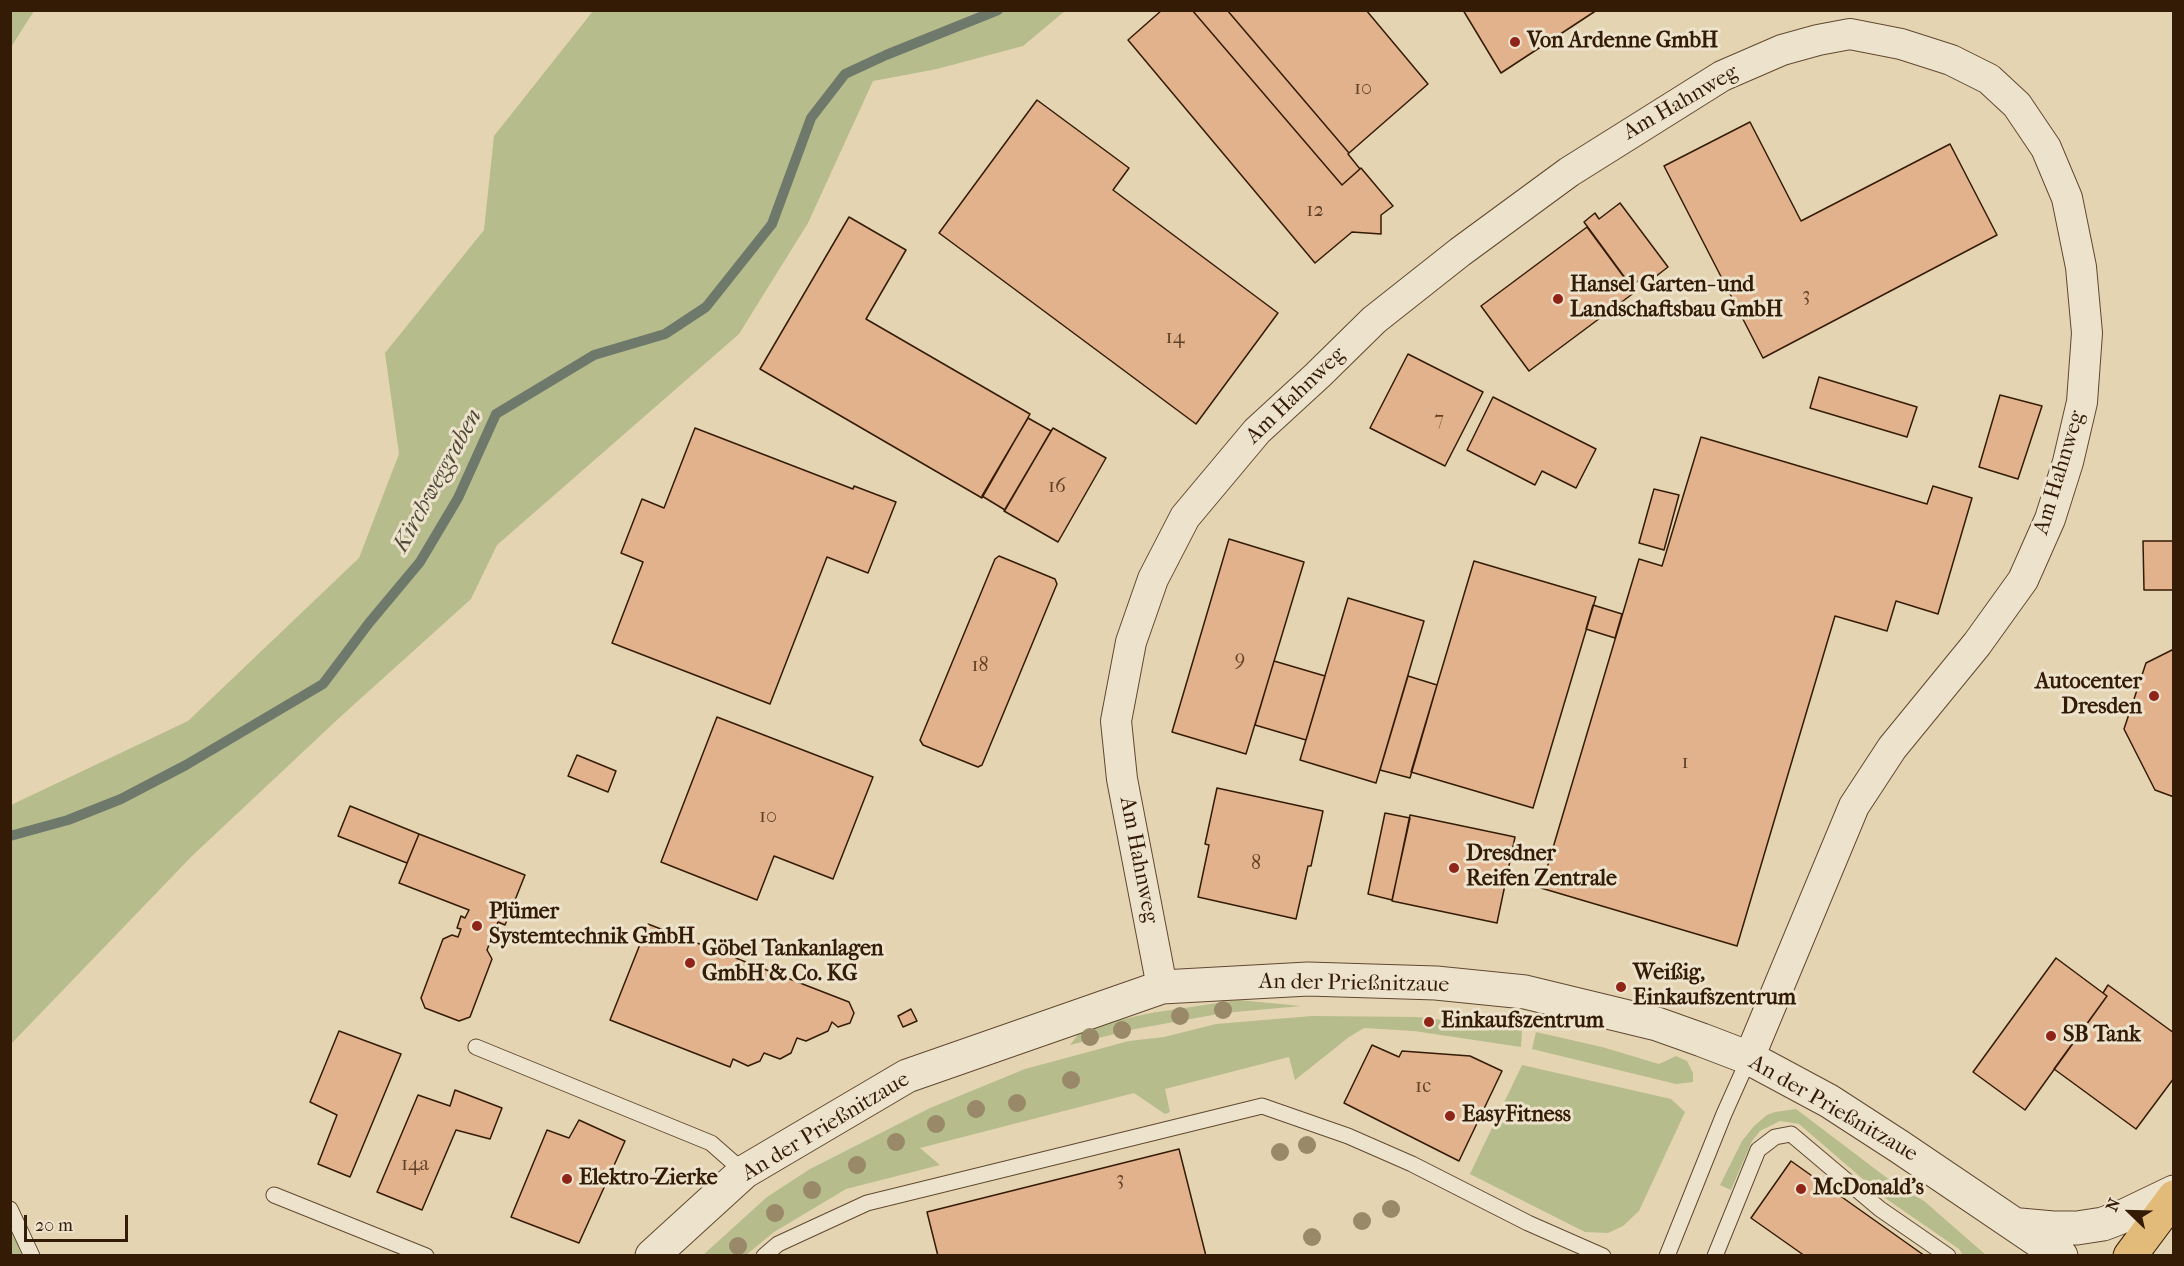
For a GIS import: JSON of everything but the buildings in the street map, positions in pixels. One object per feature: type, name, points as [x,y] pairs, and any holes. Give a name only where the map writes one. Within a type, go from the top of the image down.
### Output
[{"type":"main road","points":[[2130,1256],[2174,1194]]},
{"type":"street","name":"Am Hahnweg","points":[[1162,987],[1122,779],[1116,721],[1131,642],[1153,579],[1185,517],[1257,431],[1374,320],[1460,252],[1561,178],[1722,76],[1782,50],[1850,34],[1900,44],[1941,57],[1989,79],[2017,105],[2046,148],[2067,198],[2081,267],[2087,333],[2082,402],[2068,462],[2050,519],[2023,580],[1977,644],[1892,748],[1854,806],[1749,1058]]},
{"type":"street","name":"An der Prießnitzaue","points":[[652,1256],[744,1172],[907,1076],[1162,987],[1308,979],[1436,983],[1525,992],[1657,1024],[1749,1058],[1829,1101],[2018,1225],[2061,1256]]},
{"type":"street","points":[[2030,1256],[2018,1225],[2077,1228],[2103,1224],[2174,1194]]},
{"type":"lane","points":[[476,1047],[711,1143],[744,1172]]},
{"type":"lane","points":[[1667,1256],[1749,1058]]},
{"type":"lane","points":[[764,1256],[778,1244],[867,1203],[1262,1106],[1348,1136],[1412,1164],[1528,1223],[1603,1256]]},
{"type":"lane","points":[[1715,1256],[1758,1150],[1775,1137],[1791,1134],[1880,1209],[1948,1256]]},
{"type":"lane","points":[[274,1195],[426,1256]]},
{"type":"lane","points":[[10,1209],[32,1256]]},
{"type":"green space","points":[[10,11],[34,11],[11,47]]},
{"type":"green space","points":[[593,11],[1065,11],[1023,46],[937,69],[873,81],[808,223],[739,334],[497,545],[471,599],[338,719],[192,856],[11,1044],[11,805],[188,721],[359,558],[399,454],[385,353],[484,230],[494,136]]},
{"type":"green space","points":[[1238,1000],[1301,1006],[1224,1013],[1135,1029],[1070,1045],[1083,1028],[1151,1013]]},
{"type":"green space","points":[[1312,1016],[1417,1017],[1494,1026],[1522,1031],[1521,1047],[1414,1031],[1364,1028],[1349,1037],[1295,1080],[1289,1057],[1165,1089],[1170,1112],[1165,1114],[1134,1093],[920,1148],[940,1165],[846,1189],[774,1232],[746,1255],[703,1255],[767,1197],[810,1169],[930,1108],[1025,1069],[1129,1041],[1164,1037],[1216,1024]]},
{"type":"green space","points":[[1536,1032],[1602,1047],[1659,1064],[1676,1056],[1687,1061],[1693,1073],[1693,1082],[1676,1084],[1532,1049]]},
{"type":"green space","points":[[1522,1065],[1671,1099],[1685,1112],[1639,1211],[1623,1226],[1608,1233],[1585,1232],[1470,1174]]},
{"type":"green space","points":[[1796,1109],[1891,1181],[1924,1201],[1986,1255],[1963,1255],[1959,1249],[1885,1198],[1799,1124],[1780,1121],[1760,1131],[1752,1141],[1731,1190],[1720,1185],[1742,1141],[1754,1126],[1767,1115]]},
{"type":"green space","points":[[11,1221],[22,1255],[11,1255]]},
{"type":"waterway","name":"Kirchweggraben","points":[[10,836],[68,820],[121,799],[186,765],[323,684],[369,623],[420,562],[458,498],[496,414],[594,355],[665,334],[706,307],[772,224],[811,118],[845,74],[998,10]]},
{"type":"place","name":"Von Ardenne GmbH","points":[[1515,42]]},
{"type":"place","name":"Hansel Garten- und Landschaftsbau GmbH","points":[[1558,299]]},
{"type":"place","name":"Autocenter Dresden","points":[[2154,696]]},
{"type":"place","name":"Dresdner Reifen Zentrale","points":[[1454,868]]},
{"type":"place","name":"Plümer Systemtechnik GmbH","points":[[477,926]]},
{"type":"place","name":"Göbel Tankanlagen GmbH & Co. KG","points":[[690,963]]},
{"type":"place","name":"Weißig, Einkaufszentrum","points":[[1621,987]]},
{"type":"place","name":"Einkaufszentrum","points":[[1429,1022]]},
{"type":"place","name":"SB Tank","points":[[2051,1036]]},
{"type":"place","name":"EasyFitness","points":[[1450,1116]]},
{"type":"place","name":"Elektro-Zierke","points":[[567,1179]]},
{"type":"place","name":"McDonald's","points":[[1801,1189]]}]
